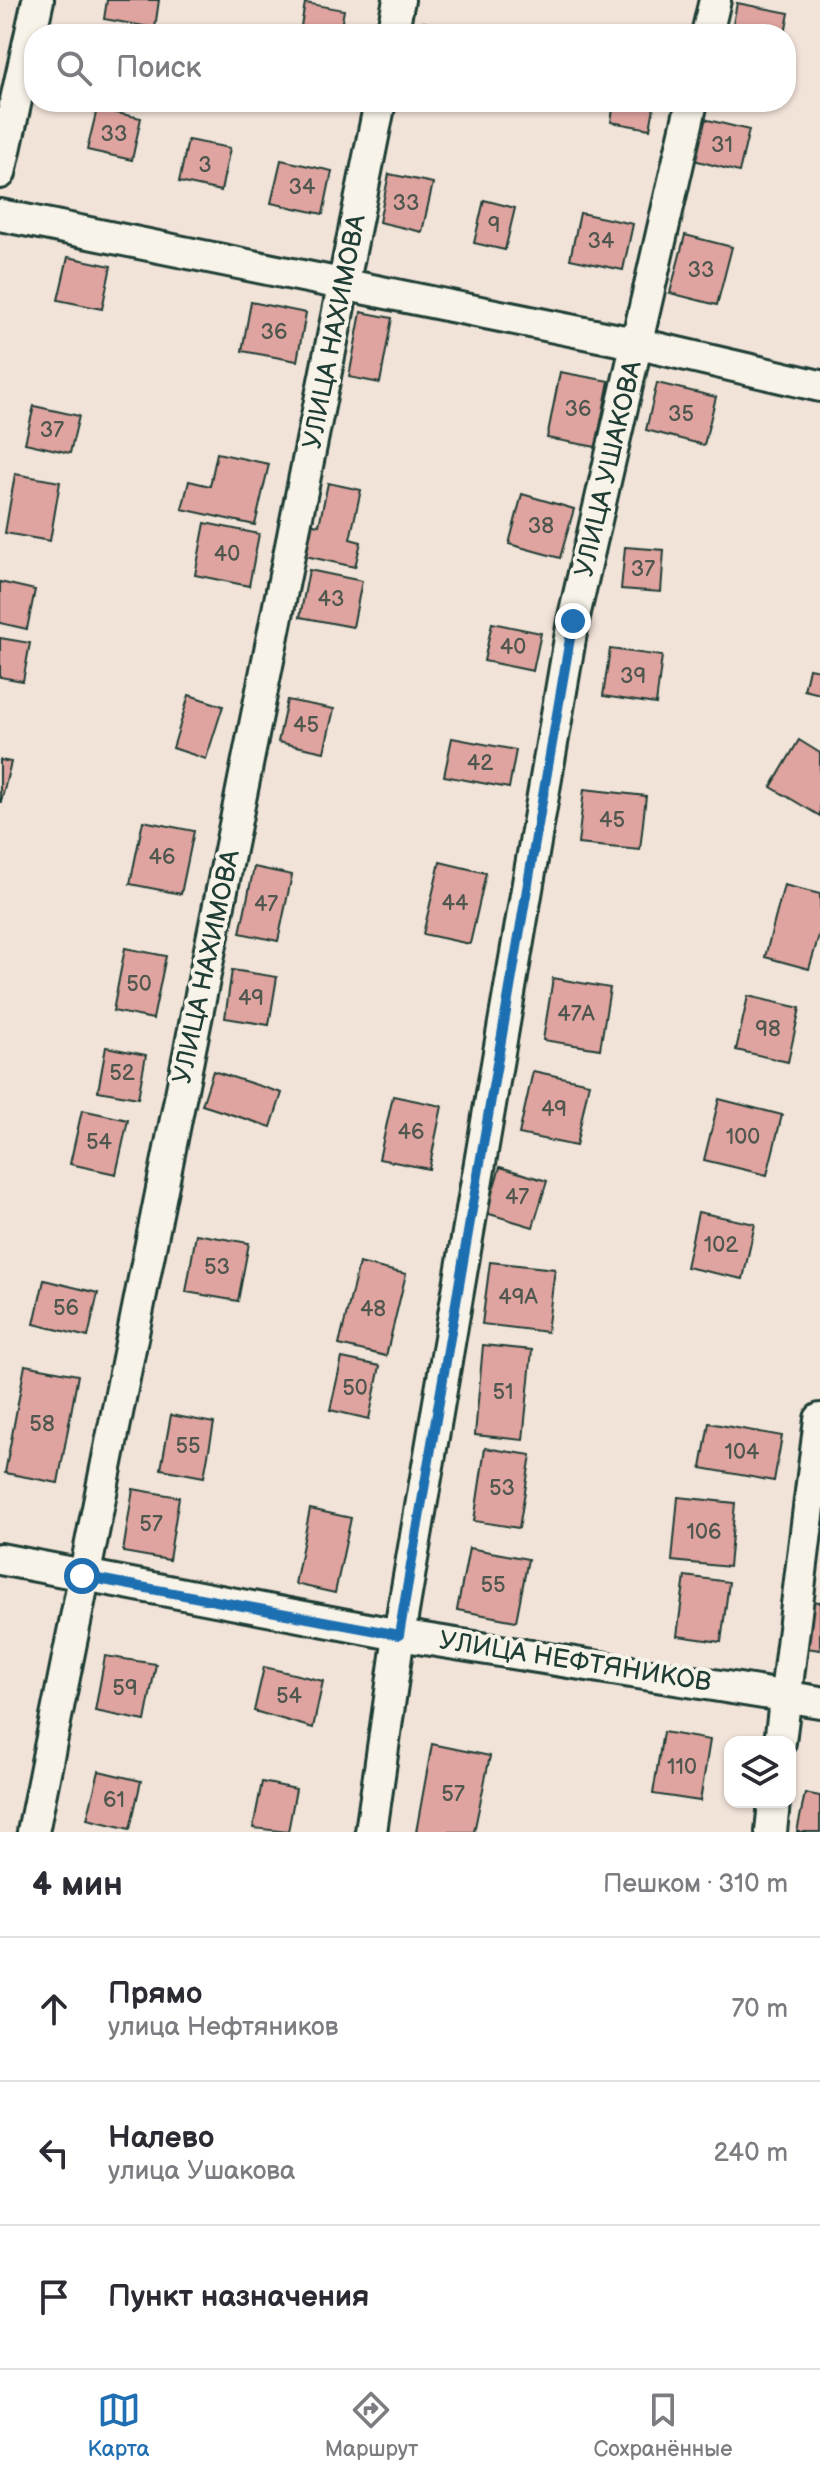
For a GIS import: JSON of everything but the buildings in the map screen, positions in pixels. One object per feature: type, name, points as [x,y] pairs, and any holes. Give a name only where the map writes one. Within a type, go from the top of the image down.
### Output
[{"type":"street","points":[[33,24],[38,0]]},
{"type":"street","points":[[394,24],[399,0]]},
{"type":"street","points":[[709,24],[715,0]]},
{"type":"street","points":[[0,173],[24,64]]},
{"type":"street","name":"УЛИЦА НАХИМОВА","points":[[33,1832],[82,1576],[346,285],[378,112]]},
{"type":"street","name":"УЛИЦА УШАКОВА","points":[[371,1832],[399,1635],[573,621],[690,112]]},
{"type":"street","points":[[0,215],[639,344],[820,386]]},
{"type":"street","points":[[781,1736],[820,1419]]},
{"type":"street","name":"УЛИЦА НЕФТЯНИКОВ","points":[[0,1559],[399,1635],[820,1702]]},
{"type":"street","points":[[771,1832],[773,1808]]},
{"type":"route","points":[[82,1576],[399,1635],[573,621]]}]
